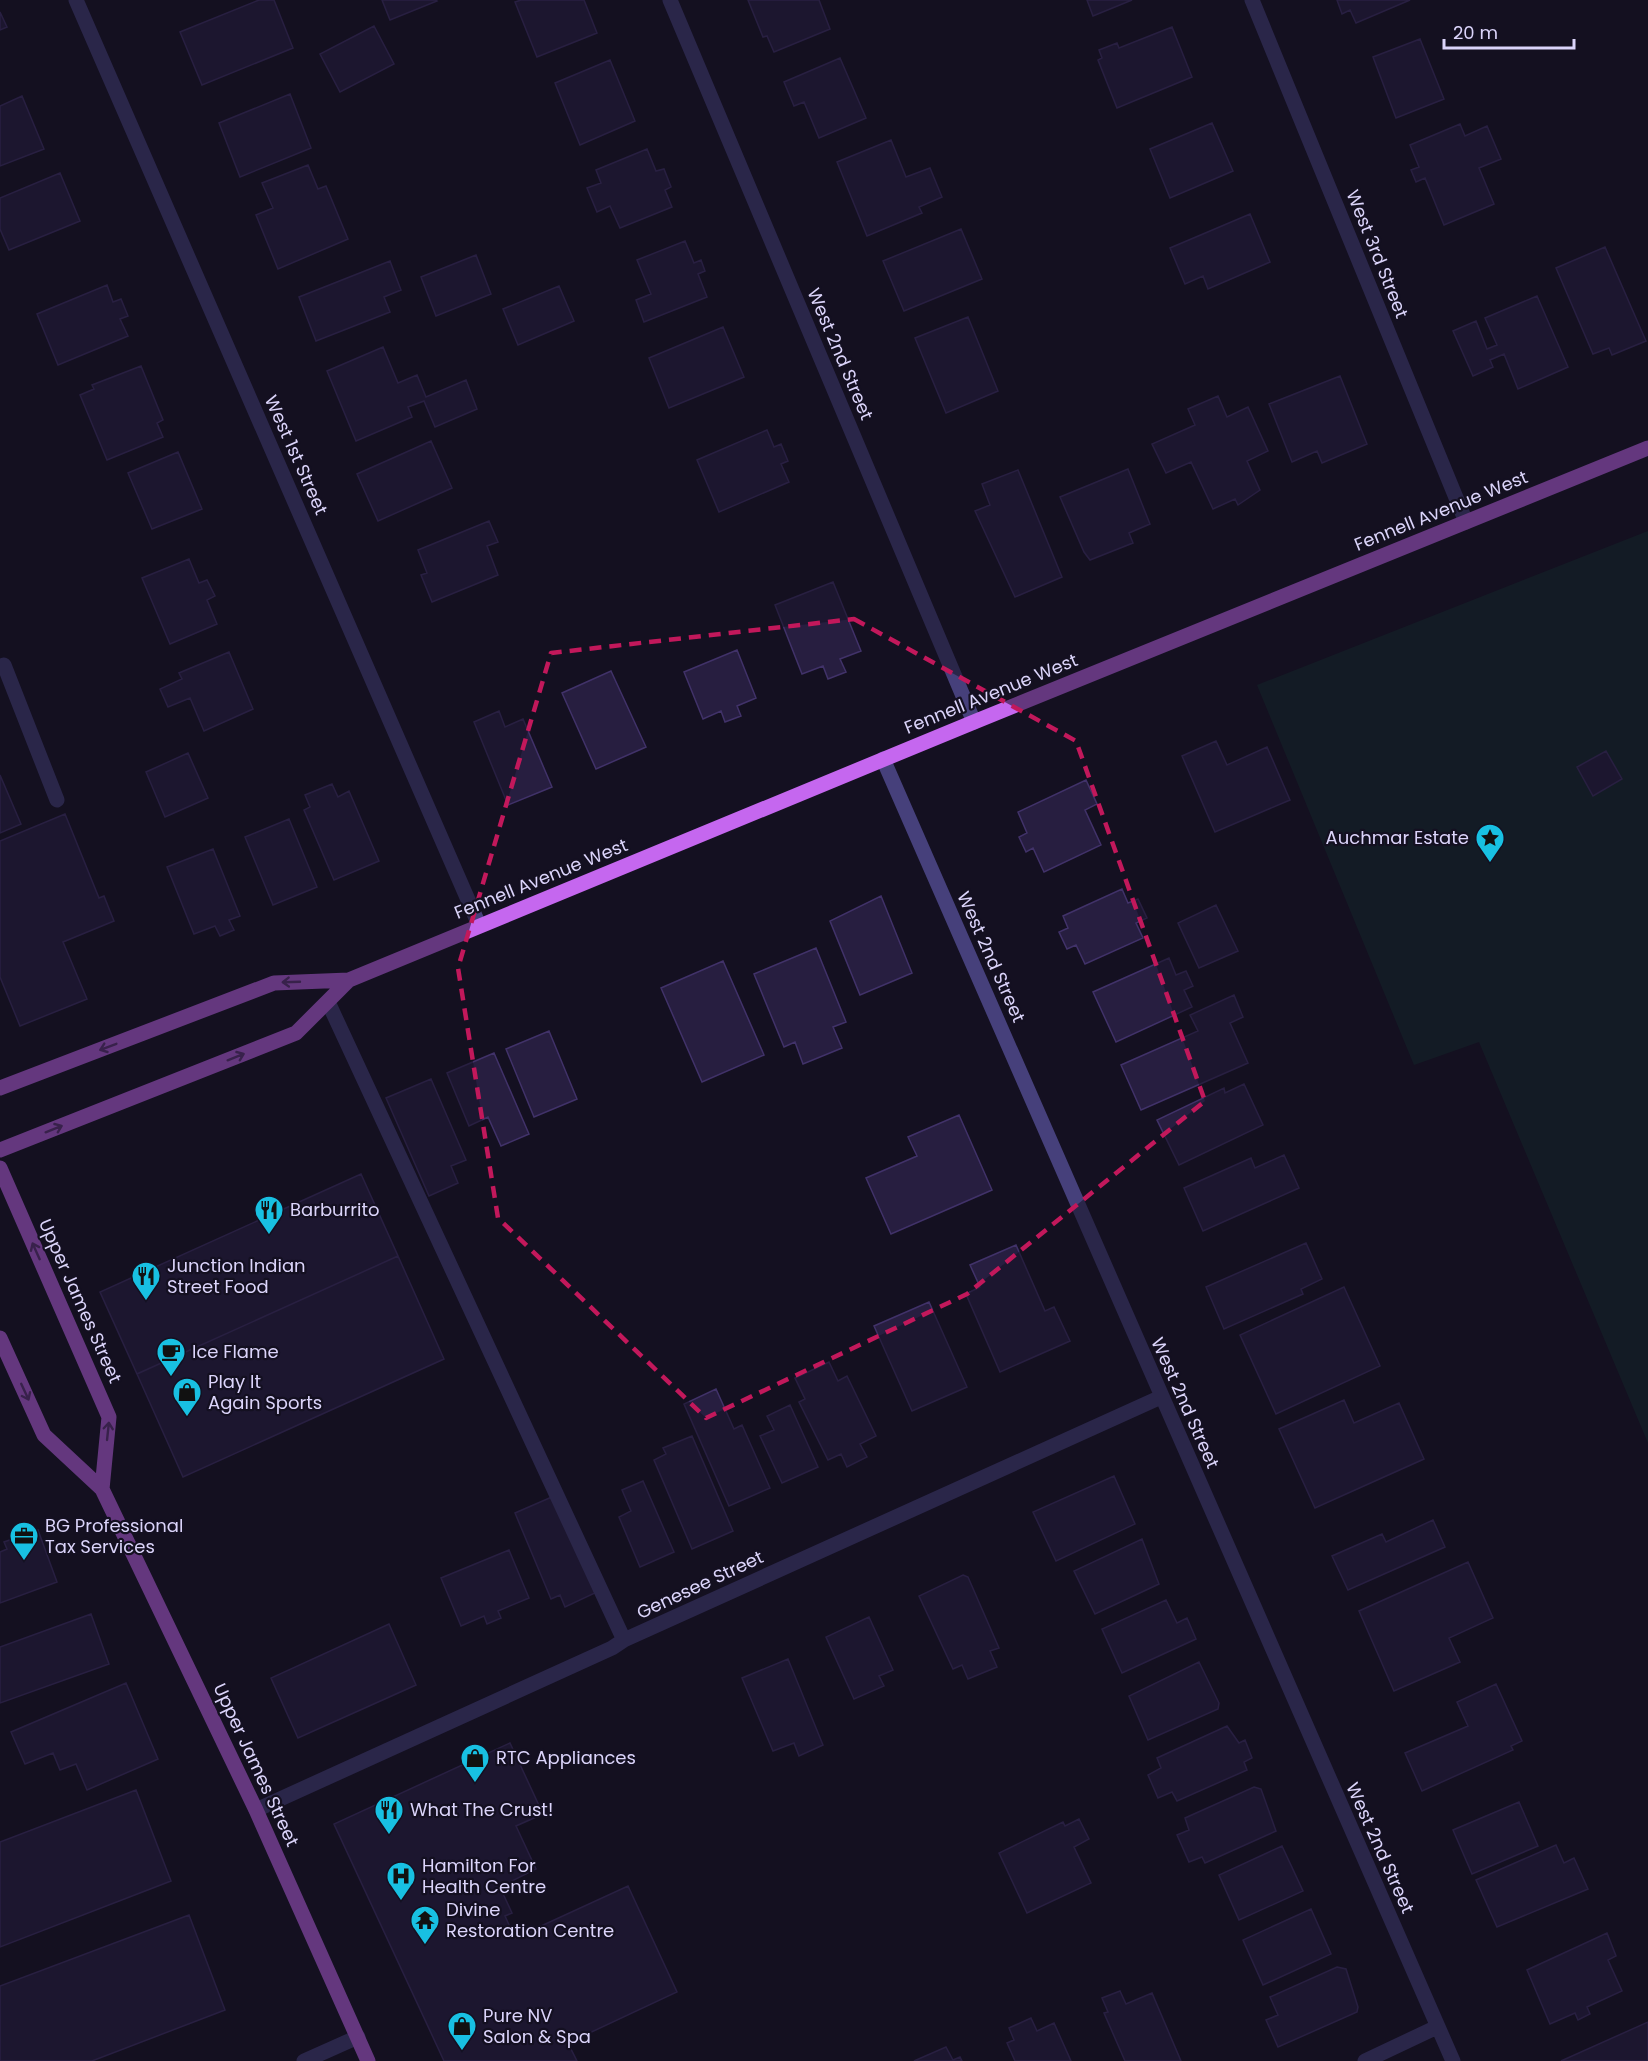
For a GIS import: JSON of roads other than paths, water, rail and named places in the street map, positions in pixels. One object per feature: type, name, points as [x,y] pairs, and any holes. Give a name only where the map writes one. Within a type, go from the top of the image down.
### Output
[{"type":"main road","name":"Fennell Avenue West","points":[[0,1088],[274,983],[350,980],[883,759],[1648,448]]},
{"type":"main road","name":"Fennell Avenue West","points":[[0,1150],[296,1033],[350,980]]},
{"type":"main road","name":"Upper James Street","points":[[0,1168],[110,1417],[102,1489]]},
{"type":"main road","name":"Upper James Street","points":[[0,1338],[45,1435],[102,1489],[256,1810],[368,2061]]},
{"type":"street","name":"West 1st Street","points":[[76,0],[479,925]]},
{"type":"street","name":"West 2nd Street","points":[[670,0],[974,722]]},
{"type":"street","name":"West 3rd Street","points":[[1252,0],[1467,522]]},
{"type":"street","points":[[0,667],[4,665],[57,800]]},
{"type":"street","name":"West 2nd Street","points":[[883,759],[1453,2061]]},
{"type":"street","points":[[328,1002],[624,1640]]},
{"type":"street","name":"Genesee Street","points":[[256,1810],[612,1648],[624,1640],[1161,1397]]},
{"type":"street","points":[[1365,2061],[1437,2027]]},
{"type":"street","points":[[304,2061],[358,2037]]},
{"type":"place","name":"Auchmar Estate","points":[[1490,864]]},
{"type":"place","name":"Barburrito","points":[[269,1236]]},
{"type":"place","name":"Junction Indian Street Food","points":[[146,1302]]},
{"type":"place","name":"Ice Flame","points":[[171,1378]]},
{"type":"place","name":"Play It Again Sports","points":[[187,1418]]},
{"type":"place","name":"BG Professional Tax Services","points":[[24,1562]]},
{"type":"place","name":"RTC Appliances","points":[[475,1784]]},
{"type":"place","name":"What The Crust!","points":[[389,1836]]},
{"type":"place","name":"Hamilton For Health Centre","points":[[401,1902]]},
{"type":"place","name":"Divine Restoration Centre","points":[[425,1946]]},
{"type":"place","name":"Pure NV Salon & Spa","points":[[462,2052]]}]
